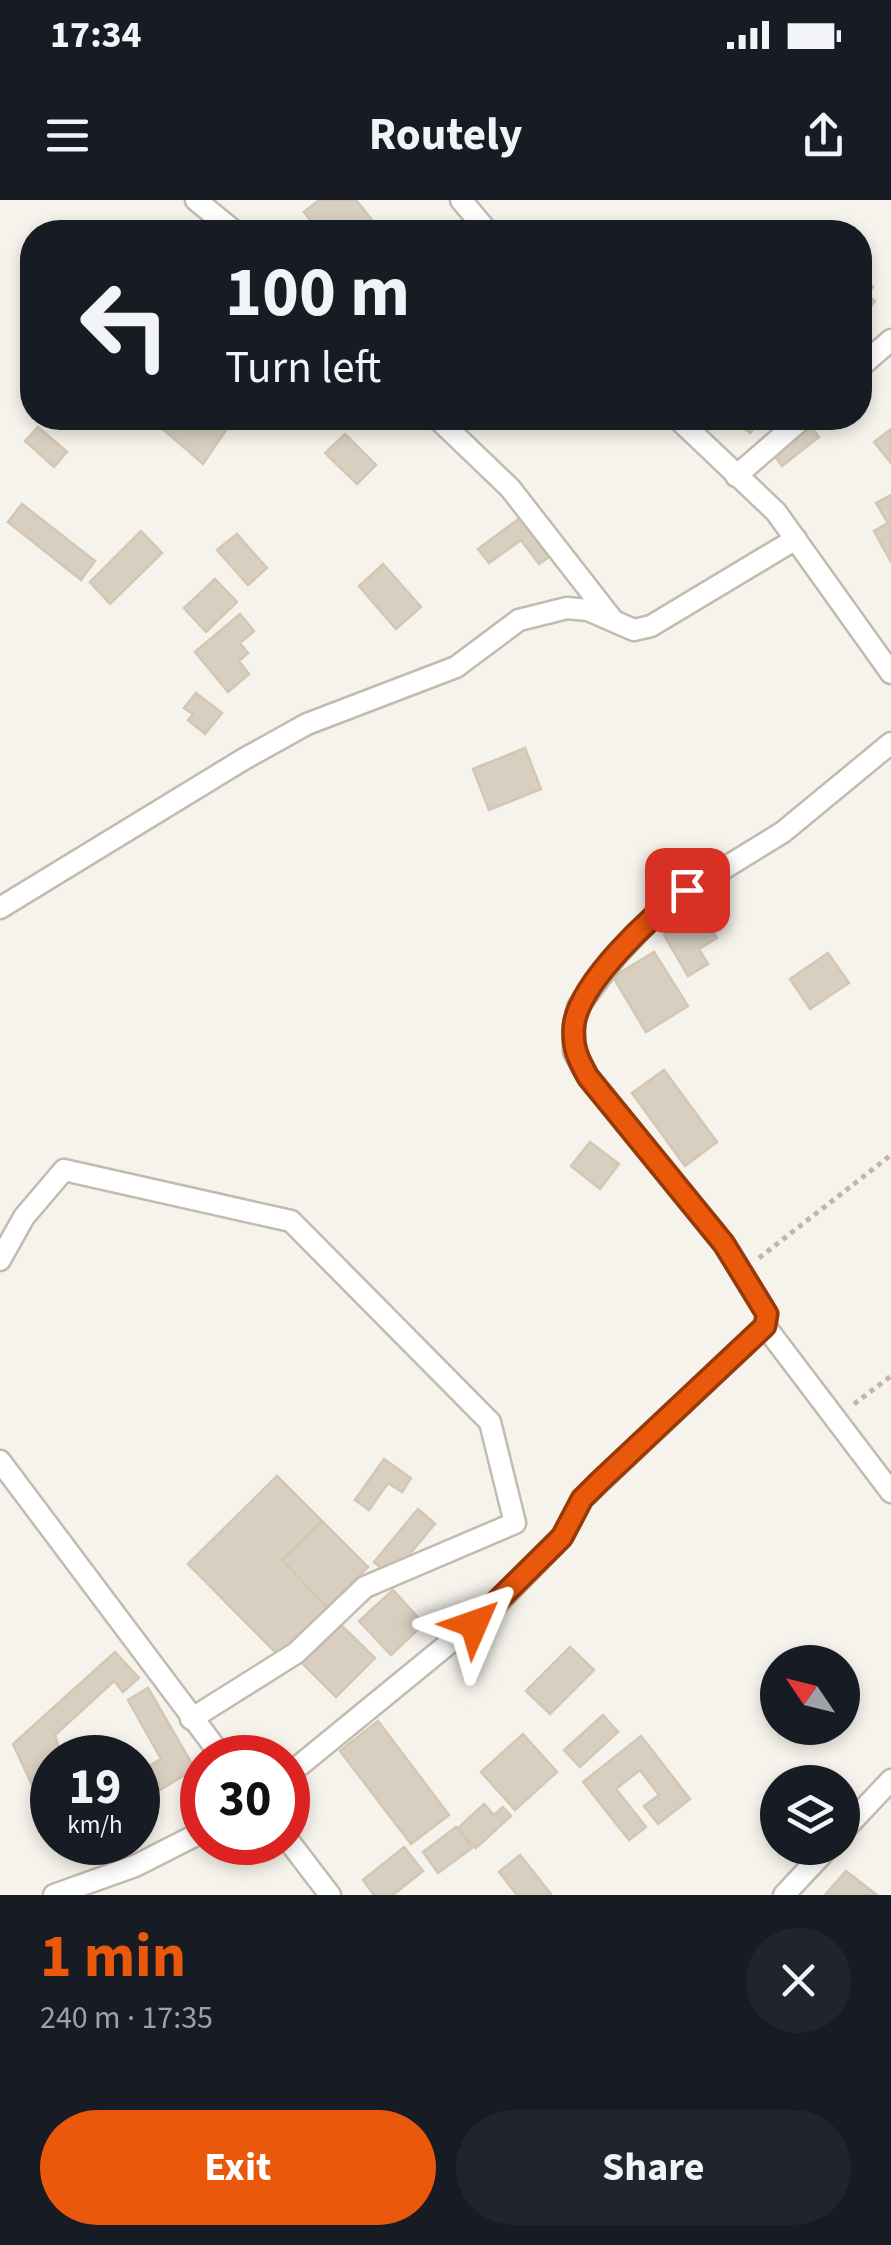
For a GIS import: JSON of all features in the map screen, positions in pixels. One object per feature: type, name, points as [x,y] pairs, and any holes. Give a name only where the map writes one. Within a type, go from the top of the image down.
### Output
[{"type":"street","points":[[196,200],[220,220]]},
{"type":"street","points":[[461,200],[478,220]]},
{"type":"street","points":[[872,357],[891,340]]},
{"type":"street","points":[[450,430],[510,488],[614,622]]},
{"type":"street","points":[[688,430],[776,512],[891,673]]},
{"type":"street","points":[[736,476],[789,430]]},
{"type":"street","points":[[0,908],[244,759],[308,724],[456,666],[519,620],[566,608],[588,610],[634,630],[652,626],[796,539]]},
{"type":"street","points":[[310,1758],[497,1604],[562,1537],[582,1499],[765,1326],[767,1314],[742,1270],[638,1133],[588,1077],[574,1052],[574,1024],[578,1007],[616,956],[663,906],[783,832],[891,743]]},
{"type":"street","points":[[0,1260],[24,1217],[64,1170],[291,1222],[490,1422],[515,1524],[365,1587],[296,1652],[191,1718]]},
{"type":"street","points":[[765,1326],[891,1492]]},
{"type":"street","points":[[0,1460],[205,1735]]},
{"type":"street","points":[[860,1813],[891,1780]]},
{"type":"street","points":[[54,1895],[135,1866],[180,1843]]},
{"type":"street","points":[[307,1865],[330,1895]]},
{"type":"street","points":[[784,1895],[812,1865]]},
{"type":"path","points":[[742,1270],[891,1155]]},
{"type":"building","points":[[319,200],[356,200],[372,220],[310,220],[304,212]]},
{"type":"building","points":[[891,429],[891,463],[874,442]]},
{"type":"building","points":[[35,430],[41,430],[67,452],[54,467],[25,441]]},
{"type":"building","points":[[164,430],[226,430],[203,464]]},
{"type":"building","points":[[797,430],[814,430],[819,437],[782,466],[770,450]]},
{"type":"building","points":[[345,434],[376,465],[357,484],[325,453]]},
{"type":"building","points":[[891,495],[891,562],[874,531],[888,523],[876,503]]},
{"type":"building","points":[[22,504],[95,561],[81,580],[8,522]]},
{"type":"building","points":[[524,515],[553,554],[539,564],[521,540],[489,563],[478,549]]},
{"type":"building","points":[[141,531],[162,553],[110,604],[90,582]]},
{"type":"building","points":[[237,534],[267,568],[248,585],[217,550]]},
{"type":"building","points":[[383,564],[421,607],[396,629],[359,586]]},
{"type":"building","points":[[215,579],[237,602],[206,632],[184,608]]},
{"type":"building","points":[[240,614],[254,631],[240,643],[248,653],[239,661],[249,674],[228,692],[195,652]]},
{"type":"building","points":[[196,693],[222,713],[205,734],[188,720],[193,714],[184,708]]},
{"type":"building","points":[[525,748],[541,789],[489,810],[473,769]]},
{"type":"building","points":[[701,912],[717,938],[699,949],[708,964],[688,976],[664,935]]},
{"type":"building","points":[[654,952],[688,1006],[646,1032],[613,977]]},
{"type":"building","points":[[828,953],[849,983],[810,1009],[790,979]]},
{"type":"building","points":[[664,1070],[717,1142],[685,1166],[632,1093]]},
{"type":"building","points":[[590,1142],[619,1164],[600,1189],[571,1166]]},
{"type":"building","points":[[384,1459],[411,1478],[402,1492],[388,1483],[369,1510],[355,1500]]},
{"type":"building","points":[[277,1476],[368,1567],[279,1656],[188,1564]]},
{"type":"building","points":[[418,1509],[435,1524],[391,1576],[374,1562]]},
{"type":"building","points":[[322,1521],[368,1567],[327,1607],[282,1560]]},
{"type":"building","points":[[393,1590],[424,1624],[391,1655],[359,1621]]},
{"type":"building","points":[[341,1625],[375,1658],[336,1697],[302,1663]]},
{"type":"building","points":[[570,1647],[594,1670],[550,1714],[526,1691]]},
{"type":"building","points":[[115,1652],[139,1678],[123,1692],[114,1681],[55,1735],[30,1735],[30,1780],[13,1744]]},
{"type":"building","points":[[148,1688],[180,1743],[180,1778],[160,1790],[160,1735],[148,1735],[128,1700]]},
{"type":"building","points":[[603,1715],[618,1732],[580,1767],[564,1750]]},
{"type":"building","points":[[378,1721],[449,1815],[411,1844],[340,1751]]},
{"type":"building","points":[[523,1734],[557,1772],[515,1810],[481,1772]]},
{"type":"building","points":[[641,1736],[690,1799],[658,1824],[644,1806],[659,1795],[640,1770],[616,1789],[646,1827],[629,1840],[583,1782]]},
{"type":"building","points":[[484,1804],[494,1815],[503,1807],[511,1816],[476,1848],[458,1828]]},
{"type":"building","points":[[456,1827],[472,1848],[438,1873],[423,1852]]},
{"type":"building","points":[[404,1847],[423,1871],[393,1895],[374,1895],[363,1880]]},
{"type":"building","points":[[520,1855],[550,1895],[517,1895],[499,1872]]},
{"type":"building","points":[[846,1871],[877,1895],[825,1895]]},
{"type":"route","points":[[474,1624],[562,1537],[582,1499],[616,1464],[765,1326],[767,1314],[724,1244],[638,1133],[588,1077],[574,1052],[578,1007],[616,956],[663,906],[687,890]]}]
